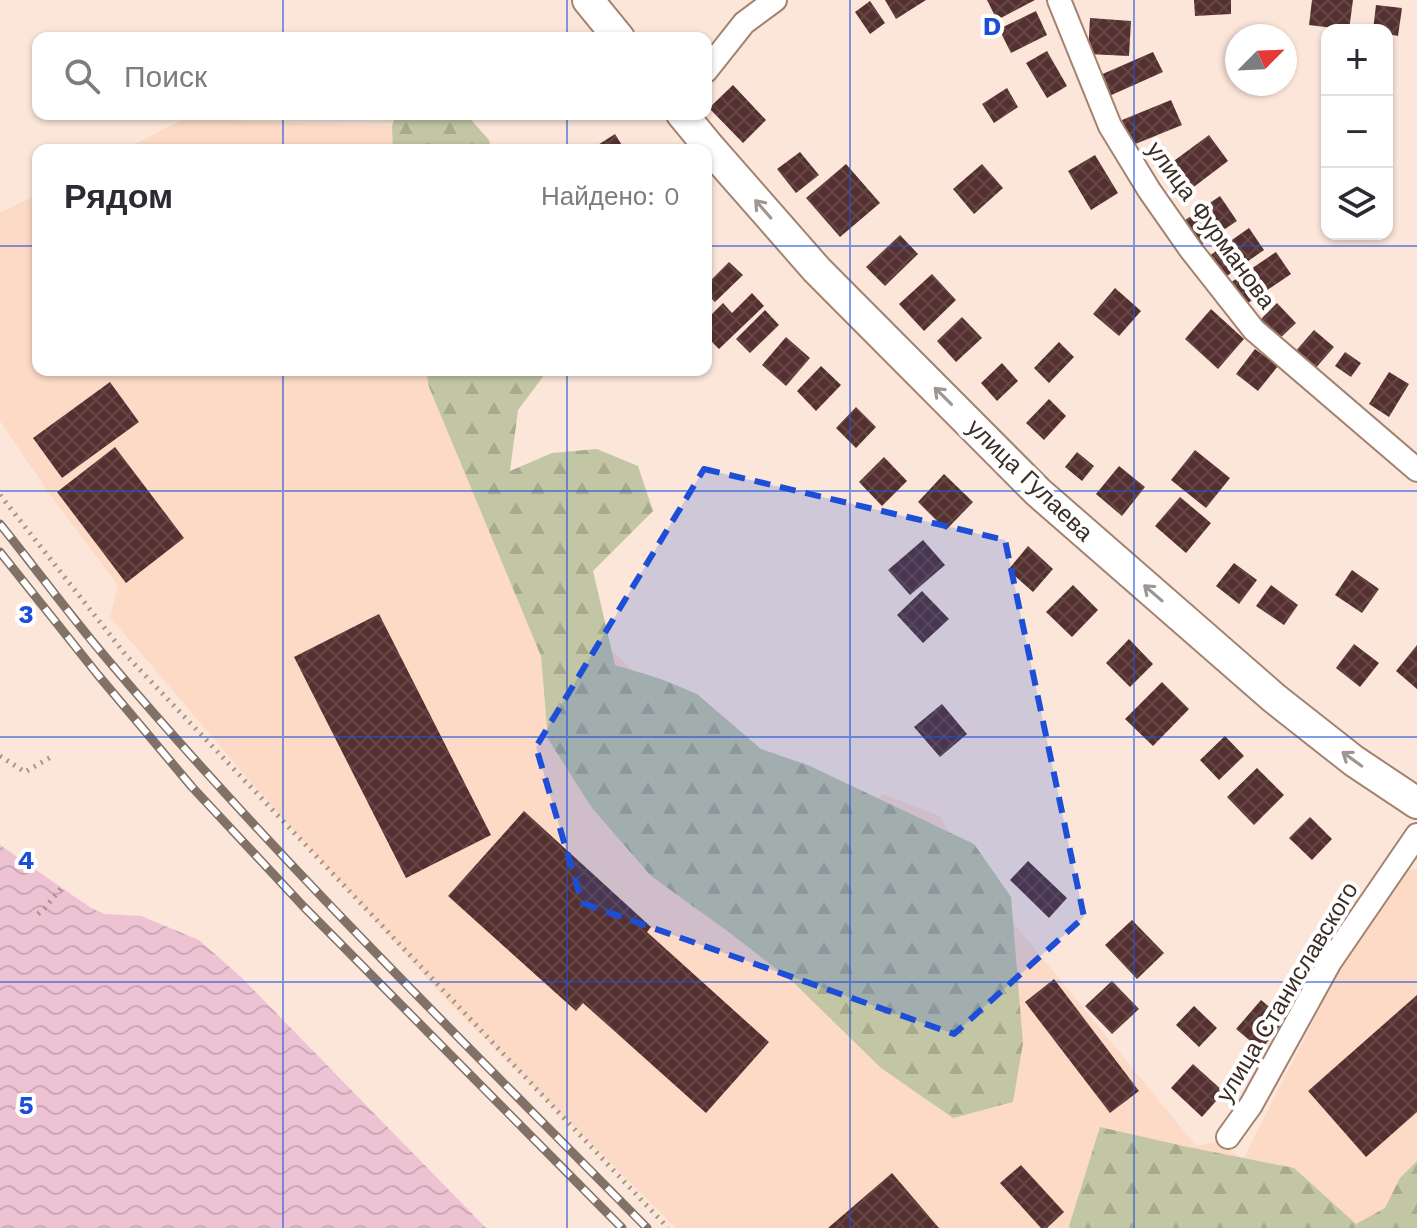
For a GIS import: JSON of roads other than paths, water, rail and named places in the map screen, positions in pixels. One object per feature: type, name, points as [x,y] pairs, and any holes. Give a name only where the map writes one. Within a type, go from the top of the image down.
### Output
[{"type":"main road","points":[[588,0],[614,32]]},
{"type":"main road","name":"улица Гулаева","points":[[687,120],[707,144]]},
{"type":"main road","name":"улица Гулаева","points":[[712,150],[817,270],[1038,492],[1274,698],[1354,761],[1417,803]]},
{"type":"street","points":[[712,63],[744,23],[775,0]]},
{"type":"street","name":"улица Фурманова","points":[[1059,0],[1110,126],[1191,250],[1254,330],[1417,470]]},
{"type":"street","name":"улица Станиславского","points":[[1228,1137],[1251,1105],[1330,962],[1417,835]]},
{"type":"water","points":[[0,845],[91,908],[105,914],[141,916],[199,940],[242,978],[486,1228],[0,1228]]},
{"type":"railway","points":[[0,524],[98,649],[241,811],[647,1228]]},
{"type":"railway","points":[[0,552],[192,787],[303,906],[622,1228]]}]
